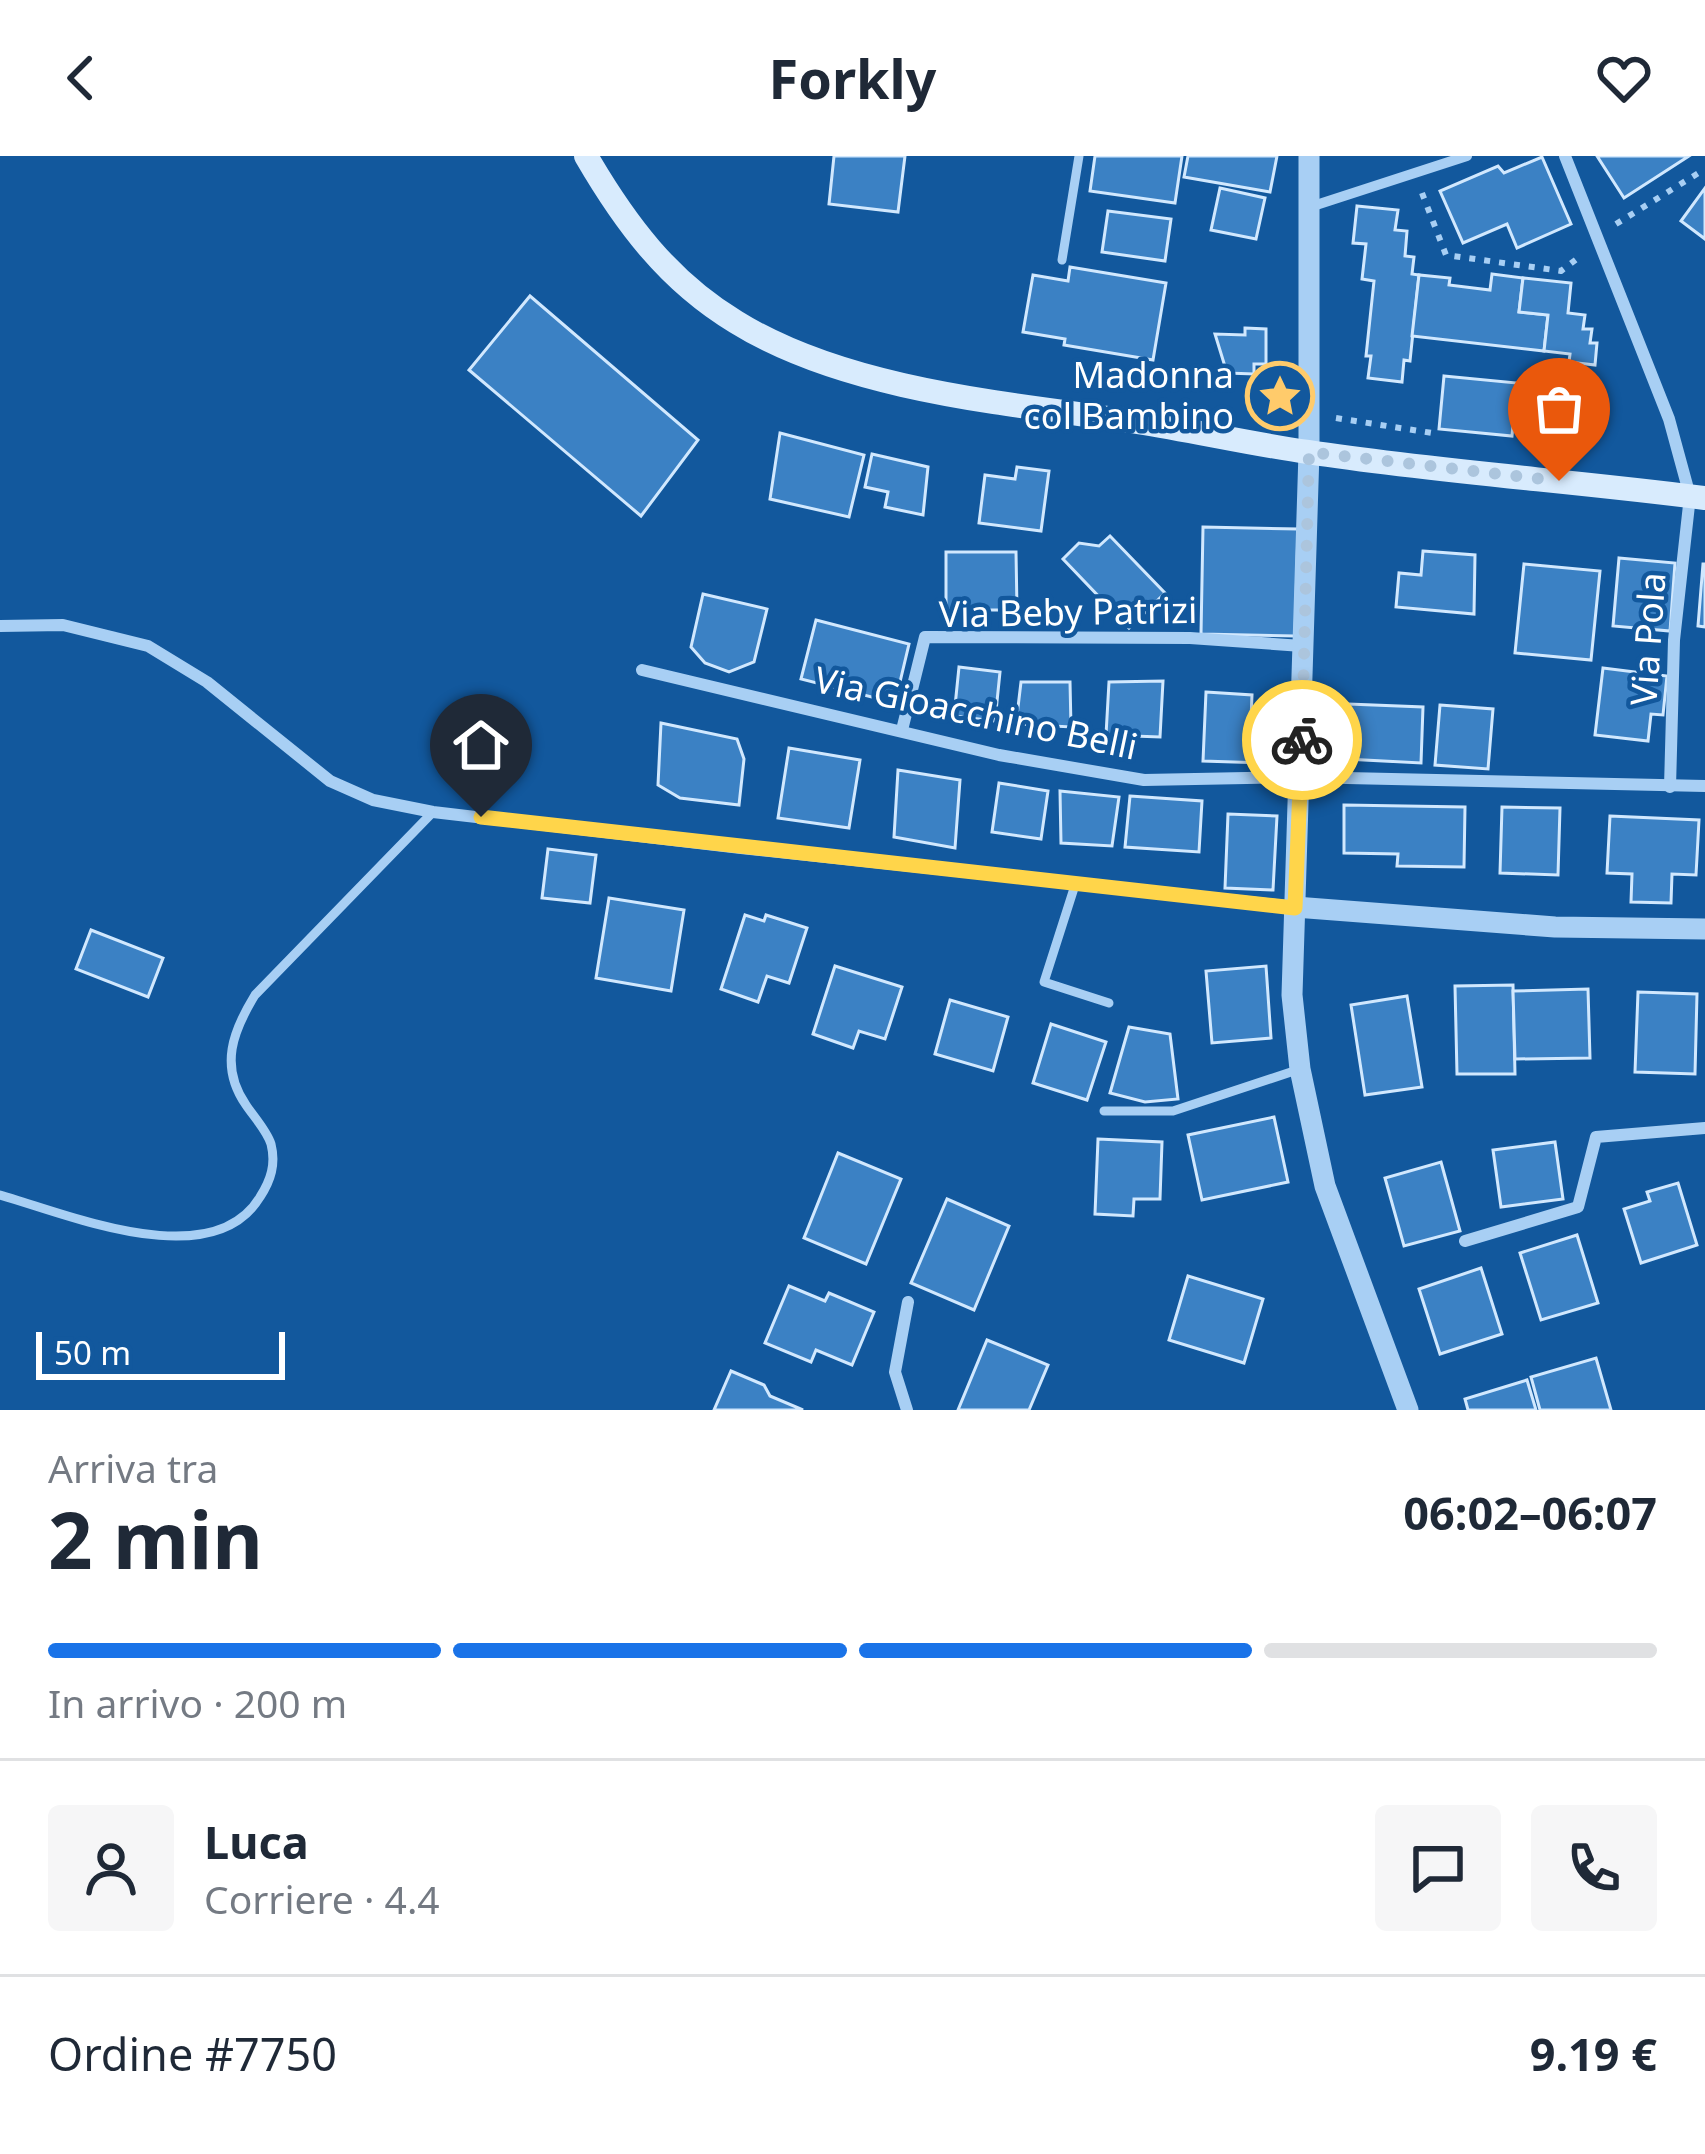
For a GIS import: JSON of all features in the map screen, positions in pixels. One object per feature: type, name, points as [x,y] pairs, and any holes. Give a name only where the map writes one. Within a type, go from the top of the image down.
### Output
[{"type":"main road","points":[[586,156],[622,217],[677,281],[737,323],[806,356],[944,395],[1309,452],[1697,497]]},
{"type":"street","points":[[1309,156],[1309,452],[1292,995],[1300,1069],[1325,1186],[1408,1410]]},
{"type":"street","points":[[1310,207],[1467,156]]},
{"type":"street","points":[[1565,156],[1697,497]]},
{"type":"street","name":"Via Pola","points":[[1670,787],[1674,640],[1697,497]]},
{"type":"street","points":[[0,626],[63,625],[148,646],[207,682],[330,781],[373,800],[440,813],[1295,908],[1556,927],[1705,929]]},
{"type":"street","name":"Via Beby Patrizi","points":[[902,730],[926,637],[1096,636],[1302,646]]},
{"type":"street","name":"Via Gioacchino Belli","points":[[642,670],[1090,773],[1144,780],[1302,777],[1705,786]]},
{"type":"street","points":[[1465,1241],[1578,1207],[1596,1137],[1705,1128]]},
{"type":"street","points":[[907,1410],[895,1372],[908,1302]]},
{"type":"lane","points":[[1062,260],[1079,156]]},
{"type":"lane","points":[[0,1195],[142,1234],[190,1237],[226,1226],[258,1202],[273,1171],[271,1142],[239,1095],[229,1062],[234,1028],[255,994],[440,813]]},
{"type":"lane","points":[[1076,882],[1044,982],[1109,1003]]},
{"type":"lane","points":[[1104,1111],[1173,1112],[1300,1069]]},
{"type":"path","points":[[1414,173],[1446,255],[1561,271],[1598,239],[1705,169]]},
{"type":"path","points":[[1309,415],[1432,433]]},
{"type":"building","points":[[834,156],[905,156],[898,212],[829,204]]},
{"type":"building","points":[[1095,156],[1182,156],[1175,203],[1090,191]]},
{"type":"building","points":[[1188,156],[1277,156],[1270,192],[1184,177]]},
{"type":"building","points":[[1597,156],[1689,156],[1624,198]]},
{"type":"building","points":[[1542,157],[1571,224],[1517,248],[1507,224],[1463,243],[1440,191],[1498,166],[1504,173]]},
{"type":"building","points":[[1220,188],[1265,198],[1256,239],[1211,230]]},
{"type":"building","points":[[1705,188],[1705,239],[1681,221]]},
{"type":"building","points":[[1357,206],[1398,210],[1395,230],[1407,231],[1405,256],[1414,257],[1412,274],[1419,275],[1410,361],[1404,360],[1402,382],[1368,378],[1374,281],[1362,279],[1366,244],[1353,243]]},
{"type":"building","points":[[1108,211],[1171,219],[1165,261],[1102,252]]},
{"type":"building","points":[[1070,267],[1166,283],[1153,360],[1064,345],[1065,339],[1023,332],[1033,275],[1068,281]]},
{"type":"building","points":[[1492,274],[1523,278],[1519,312],[1548,315],[1544,351],[1412,336],[1419,275],[1490,290]]},
{"type":"building","points":[[1523,278],[1571,283],[1568,313],[1585,315],[1583,329],[1592,329],[1590,343],[1597,343],[1595,365],[1569,362],[1570,354],[1544,351],[1548,315],[1519,312]]},
{"type":"building","points":[[530,296],[698,440],[641,516],[469,370]]},
{"type":"building","points":[[1245,328],[1266,329],[1266,364],[1254,364],[1254,374],[1227,373],[1215,334],[1245,335]]},
{"type":"building","points":[[1444,376],[1517,383],[1512,436],[1439,429]]},
{"type":"building","points":[[780,433],[864,455],[849,517],[770,499]]},
{"type":"building","points":[[872,454],[928,467],[923,515],[885,507],[888,492],[865,487]]},
{"type":"building","points":[[1017,467],[1049,471],[1041,531],[979,523],[985,475],[1015,479]]},
{"type":"building","points":[[1203,527],[1298,529],[1295,636],[1201,634]]},
{"type":"building","points":[[1110,536],[1165,593],[1129,628],[1063,559],[1079,543],[1099,546]]},
{"type":"building","points":[[1423,551],[1475,555],[1474,614],[1396,607],[1399,573],[1421,575]]},
{"type":"building","points":[[946,552],[1016,552],[1017,610],[946,610]]},
{"type":"building","points":[[1619,558],[1675,563],[1670,631],[1613,626]]},
{"type":"building","points":[[1524,564],[1600,571],[1591,660],[1515,653]]},
{"type":"building","points":[[1705,564],[1705,627],[1698,626]]},
{"type":"building","points":[[703,594],[767,609],[754,662],[729,672],[705,663],[691,647]]},
{"type":"building","points":[[816,620],[909,644],[895,703],[801,679]]},
{"type":"building","points":[[959,667],[1000,672],[995,721],[954,716]]},
{"type":"building","points":[[1603,668],[1667,676],[1663,715],[1651,714],[1648,741],[1595,735]]},
{"type":"building","points":[[1163,681],[1160,737],[1106,735],[1109,682]]},
{"type":"building","points":[[1021,682],[1070,682],[1071,727],[1016,724]]},
{"type":"building","points":[[1206,692],[1252,695],[1251,719],[1265,720],[1264,763],[1203,761]]},
{"type":"building","points":[[1348,704],[1423,707],[1421,763],[1346,759]]},
{"type":"building","points":[[1440,705],[1493,709],[1488,769],[1435,765]]},
{"type":"building","points":[[661,723],[737,739],[744,759],[739,805],[680,798],[658,785]]},
{"type":"building","points":[[789,748],[860,760],[849,828],[778,818]]},
{"type":"building","points":[[898,770],[960,780],[955,848],[894,837]]},
{"type":"building","points":[[999,783],[1048,791],[1041,839],[992,832]]},
{"type":"building","points":[[1060,791],[1119,797],[1112,846],[1061,843]]},
{"type":"building","points":[[1130,796],[1202,801],[1199,852],[1125,847]]},
{"type":"building","points":[[1344,805],[1465,807],[1464,867],[1397,866],[1398,854],[1344,853]]},
{"type":"building","points":[[1502,807],[1560,808],[1558,875],[1500,873]]},
{"type":"building","points":[[1228,814],[1277,816],[1273,890],[1225,888]]},
{"type":"building","points":[[1610,816],[1699,820],[1696,875],[1672,874],[1671,903],[1631,902],[1632,874],[1607,873]]},
{"type":"building","points":[[548,849],[596,855],[590,903],[542,898]]},
{"type":"building","points":[[609,898],[684,910],[671,991],[596,978]]},
{"type":"building","points":[[745,915],[764,921],[766,915],[807,928],[789,983],[767,976],[758,1002],[721,989]]},
{"type":"building","points":[[91,930],[163,958],[148,997],[76,969]]},
{"type":"building","points":[[835,966],[902,987],[885,1039],[859,1031],[853,1048],[813,1034]]},
{"type":"building","points":[[1266,966],[1271,1038],[1212,1043],[1206,971]]},
{"type":"building","points":[[1513,985],[1515,1074],[1457,1074],[1455,986]]},
{"type":"building","points":[[1588,989],[1590,1058],[1515,1059],[1513,991]]},
{"type":"building","points":[[1638,992],[1697,994],[1695,1074],[1635,1072]]},
{"type":"building","points":[[1407,996],[1422,1087],[1365,1095],[1351,1005]]},
{"type":"building","points":[[950,1000],[1008,1017],[993,1071],[935,1054]]},
{"type":"building","points":[[1051,1024],[1106,1042],[1087,1100],[1033,1083]]},
{"type":"building","points":[[1129,1027],[1170,1034],[1178,1099],[1145,1102],[1110,1093]]},
{"type":"building","points":[[1274,1117],[1288,1182],[1202,1200],[1188,1135]]},
{"type":"building","points":[[1098,1139],[1162,1142],[1160,1199],[1134,1199],[1133,1216],[1095,1214]]},
{"type":"building","points":[[1555,1142],[1563,1199],[1501,1207],[1493,1150]]},
{"type":"building","points":[[838,1153],[901,1179],[866,1264],[804,1238]]},
{"type":"building","points":[[1441,1162],[1460,1231],[1404,1246],[1385,1178]]},
{"type":"building","points":[[1678,1183],[1697,1245],[1641,1263],[1624,1209],[1650,1201],[1647,1192]]},
{"type":"building","points":[[947,1199],[1009,1226],[974,1310],[911,1283]]},
{"type":"building","points":[[1577,1235],[1598,1303],[1541,1320],[1520,1253]]},
{"type":"building","points":[[1481,1268],[1502,1334],[1440,1354],[1419,1289]]},
{"type":"building","points":[[1188,1276],[1263,1299],[1244,1363],[1169,1340]]},
{"type":"building","points":[[789,1286],[825,1301],[829,1293],[874,1312],[852,1365],[816,1350],[811,1362],[765,1343]]},
{"type":"building","points":[[987,1340],[1048,1365],[1029,1410],[958,1410]]},
{"type":"building","points":[[1596,1358],[1611,1410],[1540,1410],[1531,1377]]},
{"type":"building","points":[[731,1371],[764,1385],[770,1396],[803,1410],[714,1410]]},
{"type":"building","points":[[1527,1380],[1536,1410],[1468,1410],[1465,1399]]},
{"type":"way so far","points":[[1302,740],[1309,452],[1559,481]]},
{"type":"place","name":"Madonna col Bambino","points":[[1280,396]]},
{"type":"route","points":[[481,817],[1295,908],[1302,740]]}]
